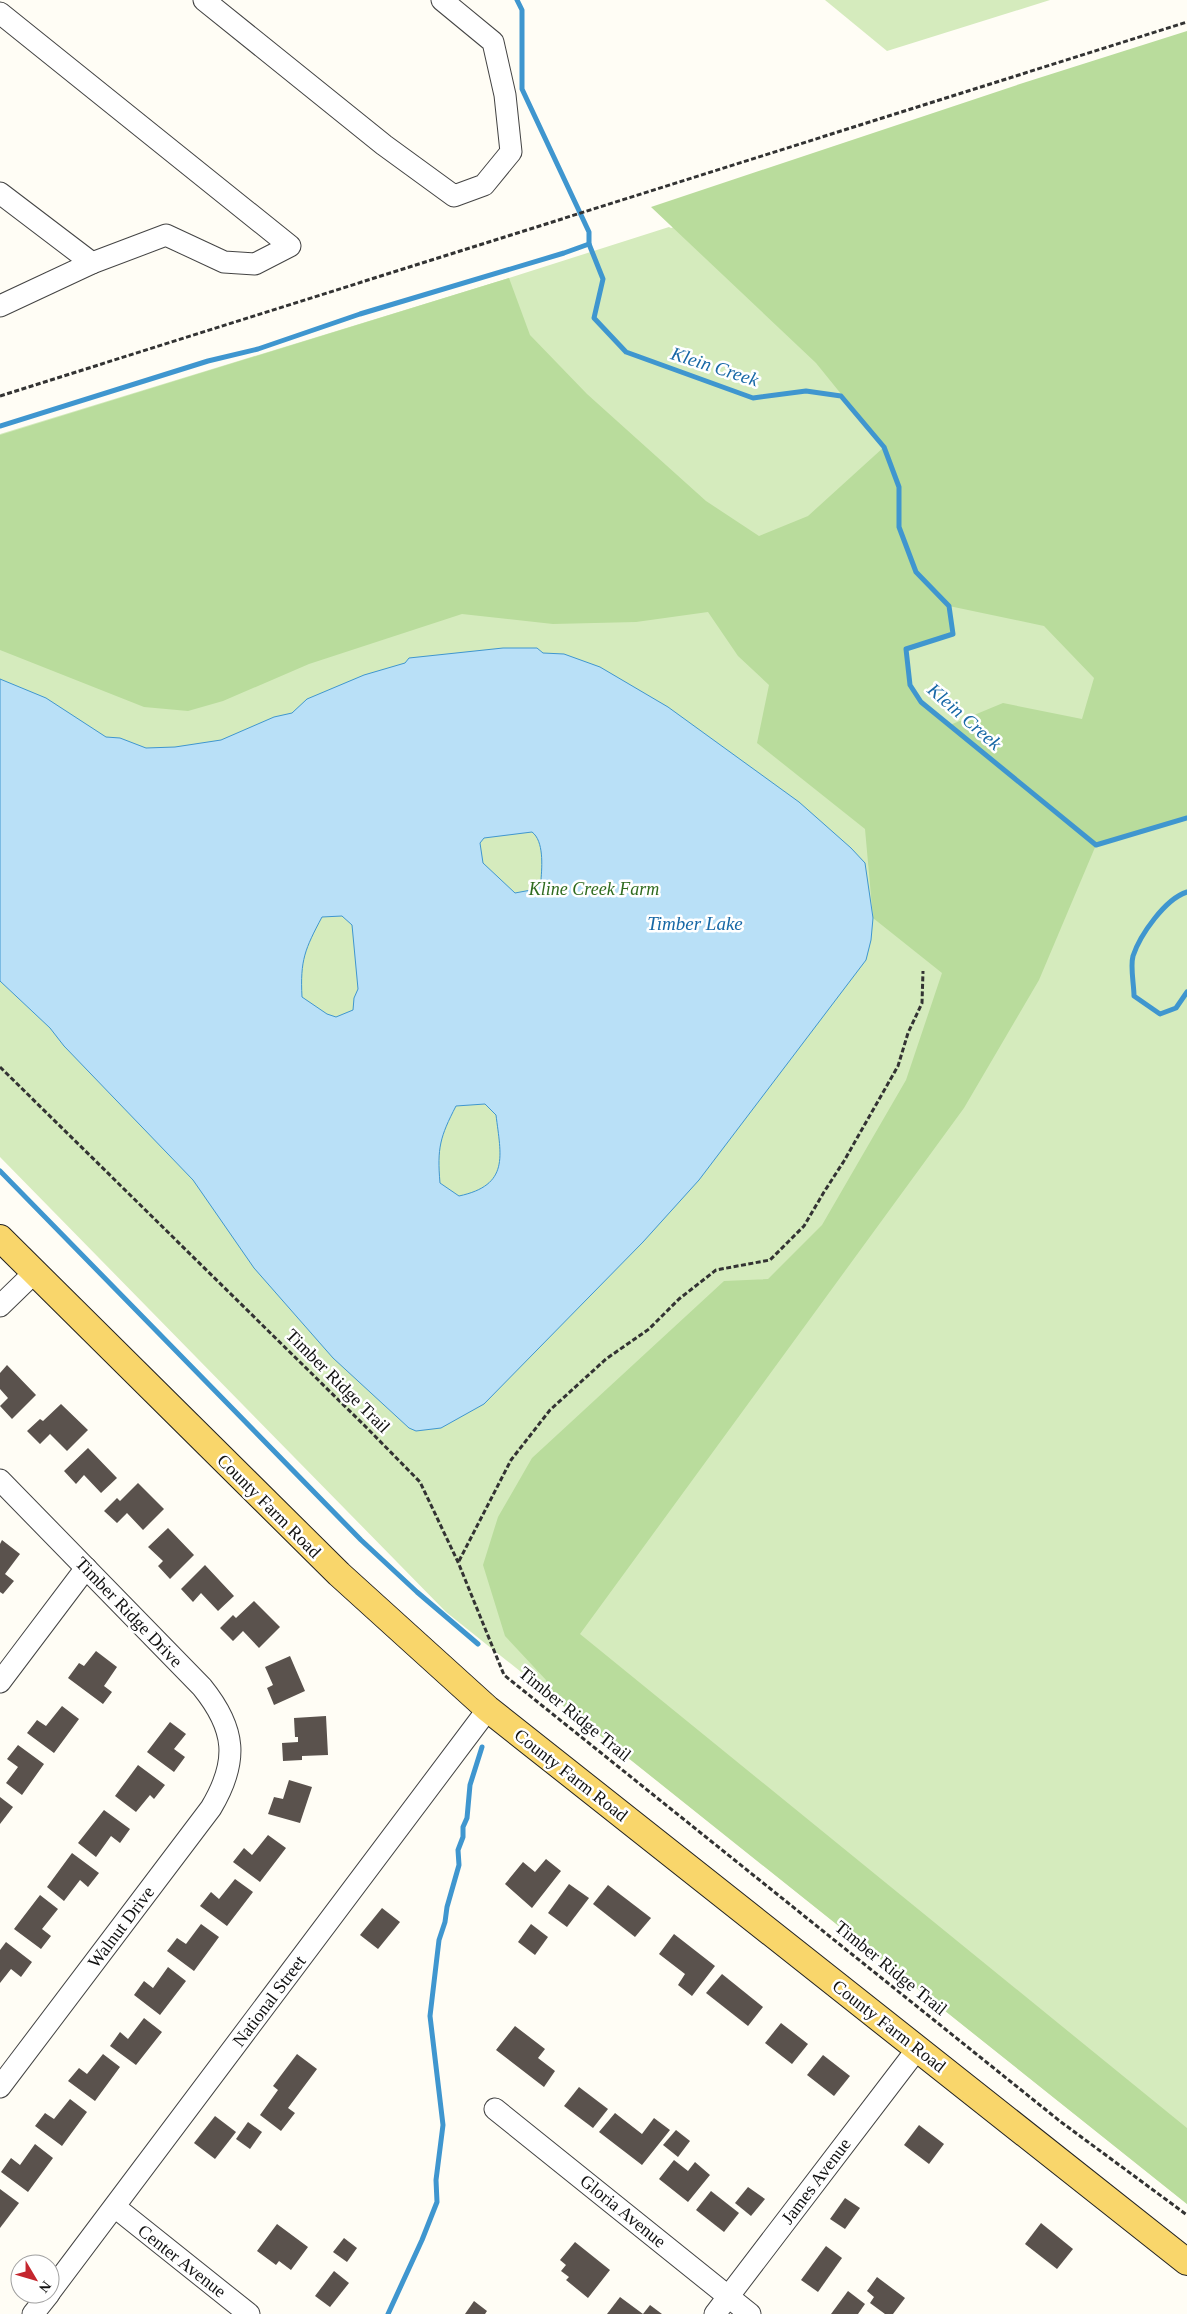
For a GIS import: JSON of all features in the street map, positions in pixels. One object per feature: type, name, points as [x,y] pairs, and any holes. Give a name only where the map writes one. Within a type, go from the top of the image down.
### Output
[{"type":"main road","name":"County Farm Road","points":[[0,1238],[338,1574],[488,1709],[1187,2262]]},
{"type":"street","points":[[204,0],[384,145],[454,196],[484,185],[511,152],[505,95],[493,42],[442,0]]},
{"type":"street","points":[[0,13],[290,246],[255,264],[224,262],[166,235],[92,263],[0,306]]},
{"type":"street","points":[[0,192],[92,263]]},
{"type":"street","points":[[0,1306],[34,1272]]},
{"type":"street","name":"Timber Ridge Drive","points":[[0,1480],[202,1687],[218,1707],[226,1726],[230,1760]]},
{"type":"street","points":[[0,1682],[86,1568]]},
{"type":"street","name":"National Street","points":[[60,2279],[488,1709]]},
{"type":"street","name":"Walnut Drive","points":[[0,2087],[211,1808],[226,1778],[230,1760]]},
{"type":"street","name":"James Avenue","points":[[715,2314],[918,2048]]},
{"type":"street","name":"Gloria Avenue","points":[[495,2109],[750,2314]]},
{"type":"street","name":"Center Avenue","points":[[115,2207],[249,2314]]},
{"type":"street","name":"National Street","points":[[33,2314],[41,2304]]},
{"type":"path","points":[[0,396],[1187,22]]},
{"type":"path","points":[[458,1562],[511,1460],[550,1410],[606,1359],[649,1329],[678,1299],[716,1270],[770,1260],[804,1226],[844,1161],[872,1108],[898,1066],[908,1033],[922,1003],[923,971]]},
{"type":"path","name":"Timber Ridge Trail","points":[[0,1067],[420,1482],[458,1562],[504,1675],[1054,2116],[1187,2215]]},
{"type":"green space","points":[[825,0],[1050,0],[887,51]]},
{"type":"green space","points":[[1187,31],[1187,818],[1096,845],[1039,980],[964,1108],[580,1634],[1187,2128],[1187,2204],[548,1694],[546,1680],[505,1636],[483,1565],[498,1517],[532,1458],[724,1281],[768,1279],[822,1225],[906,1080],[942,973],[873,918],[865,829],[757,743],[769,685],[738,656],[708,612],[636,622],[553,624],[462,614],[309,664],[223,701],[188,711],[144,707],[0,650],[0,435],[509,278],[530,335],[587,394],[706,501],[759,536],[808,516],[884,447],[816,363],[651,207],[1023,83]],"holes":[[[949,606],[1044,626],[1094,678],[1082,719],[1003,703],[950,725],[921,702],[910,685],[906,649],[953,634]]]},
{"type":"green space","name":"Kline Creek Farm","points":[[1187,71],[1187,2204],[446,1612],[0,1157],[0,434],[669,227],[671,228]]},
{"type":"water","name":"Timber Lake","points":[[503,648],[537,648],[543,653],[564,654],[600,667],[668,707],[799,802],[851,848],[865,863],[873,918],[871,940],[866,960],[699,1180],[643,1242],[484,1404],[441,1428],[416,1431],[409,1428],[333,1358],[254,1268],[193,1180],[64,1046],[50,1028],[0,981],[0,679],[46,698],[106,737],[120,738],[146,748],[175,747],[221,740],[274,717],[292,713],[307,699],[364,675],[405,663],[409,658]],"holes":[[[532,832],[539,841],[542,861],[541,880],[531,890],[515,893],[483,863],[480,843],[484,838]],[[342,916],[352,925],[358,989],[354,998],[353,1010],[336,1017],[327,1014],[302,997],[302,973],[305,955],[322,917]],[[485,1104],[496,1115],[500,1143],[500,1156],[494,1176],[487,1184],[475,1191],[459,1196],[440,1183],[439,1171],[443,1135],[456,1106]]]},
{"type":"building","points":[[7,1365],[36,1395],[12,1419],[0,1406],[8,1398],[0,1389],[0,1373]]},
{"type":"building","points":[[61,1404],[88,1430],[67,1451],[50,1434],[40,1444],[27,1431],[40,1419],[43,1421]]},
{"type":"building","points":[[88,1448],[117,1478],[101,1493],[84,1475],[76,1484],[64,1471]]},
{"type":"building","points":[[138,1483],[164,1509],[143,1530],[127,1513],[117,1523],[104,1511],[117,1498],[120,1501]]},
{"type":"building","points":[[168,1528],[194,1555],[170,1579],[158,1566],[163,1561],[148,1547]]},
{"type":"building","points":[[2,1540],[20,1554],[5,1574],[14,1581],[3,1594],[0,1592],[0,1544]]},
{"type":"building","points":[[205,1565],[234,1596],[218,1611],[201,1593],[193,1602],[181,1589]]},
{"type":"building","points":[[254,1601],[280,1627],[259,1648],[243,1631],[233,1641],[220,1628],[233,1615],[236,1618]]},
{"type":"building","points":[[96,1651],[117,1667],[104,1686],[112,1692],[103,1704],[68,1678],[79,1663],[84,1666]]},
{"type":"building","points":[[290,1656],[305,1691],[274,1705],[267,1688],[273,1685],[265,1667]]},
{"type":"building","points":[[62,1706],[79,1719],[54,1753],[27,1733],[37,1720],[46,1726]]},
{"type":"building","points":[[326,1716],[328,1755],[302,1756],[302,1760],[283,1761],[282,1743],[298,1742],[298,1737],[295,1737],[294,1718]]},
{"type":"building","points":[[170,1722],[186,1734],[174,1749],[185,1757],[174,1772],[147,1752]]},
{"type":"building","points":[[18,1745],[44,1764],[22,1795],[6,1783],[18,1767],[7,1759]]},
{"type":"building","points":[[138,1765],[165,1785],[154,1799],[150,1795],[136,1812],[115,1796]]},
{"type":"building","points":[[289,1780],[312,1787],[300,1823],[268,1814],[274,1797],[283,1799]]},
{"type":"building","points":[[0,1797],[13,1807],[0,1824]]},
{"type":"building","points":[[104,1810],[130,1829],[120,1843],[111,1836],[96,1857],[78,1843]]},
{"type":"building","points":[[268,1835],[286,1848],[260,1882],[233,1862],[244,1848],[252,1855]]},
{"type":"building","points":[[72,1853],[99,1873],[88,1887],[80,1880],[64,1901],[47,1887]]},
{"type":"building","points":[[546,1859],[561,1871],[532,1908],[505,1884],[523,1862],[535,1872]]},
{"type":"building","points":[[235,1879],[253,1892],[227,1926],[200,1906],[211,1892],[219,1899]]},
{"type":"building","points":[[569,1884],[589,1898],[567,1927],[548,1913]]},
{"type":"building","points":[[608,1885],[651,1918],[635,1937],[593,1904]]},
{"type":"building","points":[[40,1895],[58,1909],[42,1929],[51,1936],[41,1949],[14,1929]]},
{"type":"building","points":[[382,1908],[400,1922],[378,1949],[360,1935]]},
{"type":"building","points":[[201,1924],[219,1937],[194,1971],[167,1951],[177,1938],[186,1944]]},
{"type":"building","points":[[531,1924],[548,1937],[535,1955],[518,1942]]},
{"type":"building","points":[[674,1934],[715,1966],[692,1996],[678,1985],[685,1974],[659,1954]]},
{"type":"building","points":[[6,1942],[32,1962],[21,1977],[11,1969],[0,1983],[0,1950]]},
{"type":"building","points":[[168,1967],[186,1981],[160,2015],[134,1995],[144,1981],[153,1988]]},
{"type":"building","points":[[722,1974],[763,2007],[748,2026],[706,1993]]},
{"type":"building","points":[[144,2018],[162,2032],[136,2065],[110,2046],[120,2032],[128,2039]]},
{"type":"building","points":[[781,2023],[808,2044],[792,2064],[765,2043]]},
{"type":"building","points":[[515,2026],[545,2049],[538,2058],[555,2071],[544,2087],[496,2050]]},
{"type":"building","points":[[103,2054],[120,2067],[95,2101],[68,2081],[79,2068],[87,2074]]},
{"type":"building","points":[[297,2054],[317,2069],[288,2108],[295,2113],[281,2131],[260,2115],[278,2090],[273,2086]]},
{"type":"building","points":[[823,2055],[850,2076],[834,2096],[807,2075]]},
{"type":"building","points":[[579,2087],[608,2109],[593,2128],[564,2106]]},
{"type":"building","points":[[70,2099],[87,2112],[62,2146],[35,2126],[45,2113],[54,2119]]},
{"type":"building","points":[[615,2113],[642,2134],[654,2118],[670,2130],[642,2165],[599,2132]]},
{"type":"building","points":[[215,2116],[236,2132],[215,2159],[194,2143]]},
{"type":"building","points":[[248,2122],[262,2132],[250,2149],[236,2139]]},
{"type":"building","points":[[919,2125],[944,2144],[929,2164],[904,2145]]},
{"type":"building","points":[[676,2130],[690,2141],[678,2157],[663,2145]]},
{"type":"building","points":[[35,2144],[53,2158],[28,2192],[1,2172],[11,2158],[20,2165]]},
{"type":"building","points":[[674,2160],[688,2171],[695,2162],[710,2175],[688,2202],[659,2179]]},
{"type":"building","points":[[748,2187],[765,2199],[751,2216],[735,2203]]},
{"type":"building","points":[[0,2189],[19,2203],[0,2228]]},
{"type":"building","points":[[711,2191],[739,2213],[724,2232],[696,2210]]},
{"type":"building","points":[[845,2198],[860,2208],[845,2229],[830,2219]]},
{"type":"building","points":[[1041,2223],[1073,2249],[1057,2269],[1025,2244]]},
{"type":"building","points":[[277,2224],[308,2247],[291,2270],[279,2261],[276,2265],[257,2251]]},
{"type":"building","points":[[344,2238],[357,2248],[347,2262],[333,2252]]},
{"type":"building","points":[[575,2242],[610,2270],[588,2298],[566,2280],[569,2277],[561,2271],[566,2265],[560,2260]]},
{"type":"building","points":[[826,2246],[842,2258],[818,2292],[801,2280]]},
{"type":"building","points":[[334,2271],[349,2283],[330,2307],[315,2296]]},
{"type":"building","points":[[877,2277],[905,2298],[893,2314],[885,2314],[870,2303],[874,2297],[867,2291]]},
{"type":"building","points":[[848,2291],[865,2304],[858,2314],[831,2314]]},
{"type":"building","points":[[620,2297],[643,2314],[607,2314]]},
{"type":"building","points":[[474,2301],[487,2311],[485,2314],[465,2314]]},
{"type":"building","points":[[650,2305],[662,2314],[643,2314]]},
{"type":"waterway","name":"Klein Creek","points":[[517,0],[522,10],[522,89],[589,232],[589,244],[603,279],[594,318],[626,352],[753,398],[806,391],[841,396],[884,447],[899,487],[899,527],[916,572],[949,606],[953,634],[906,649],[910,685],[921,702],[1096,845],[1187,818]]},
{"type":"waterway","points":[[0,426],[208,361],[258,349],[360,314],[589,244]]},
{"type":"waterway","name":"Klein Creek","points":[[1187,892],[1170,902],[1147,928],[1136,948],[1132,965],[1134,996],[1160,1014],[1176,1008],[1187,992]]},
{"type":"waterway","points":[[0,1171],[361,1540],[417,1592],[478,1644]]},
{"type":"waterway","points":[[388,2314],[437,2202],[436,2180],[443,2125],[430,2016],[439,1940],[459,1865],[458,1850],[467,1818],[470,1785],[482,1747]]}]
